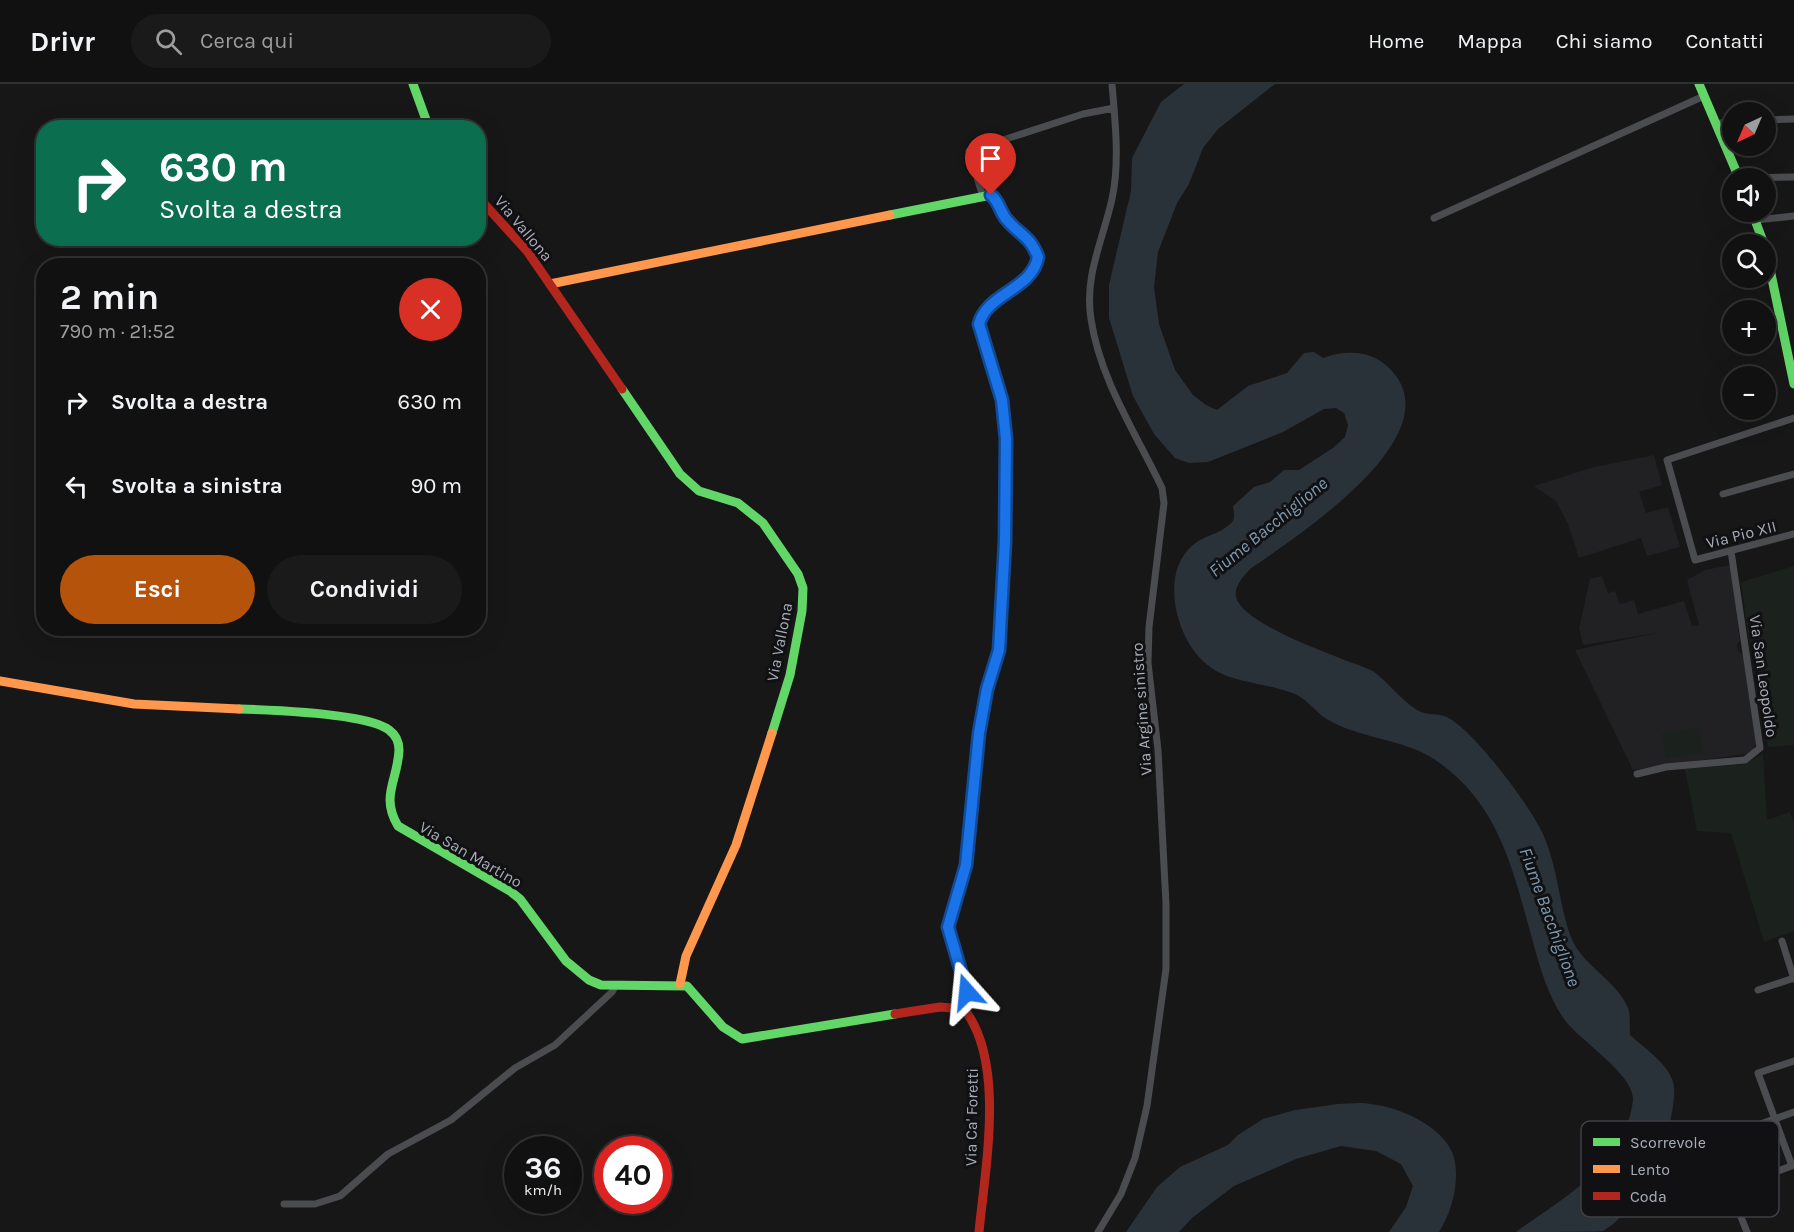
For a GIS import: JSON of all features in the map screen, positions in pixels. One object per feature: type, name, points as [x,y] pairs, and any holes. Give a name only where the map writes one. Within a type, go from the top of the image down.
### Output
[{"type":"street","points":[[413,84],[426,120]]},
{"type":"street","name":"Via Argine sinistro","points":[[1098,1232],[1109,1216],[1130,1173],[1142,1130],[1162,1001],[1167,940],[1158,750],[1148,663],[1149,627],[1164,503],[1162,488],[1109,380],[1090,317],[1091,267],[1112,199],[1116,154],[1112,84]]},
{"type":"street","points":[[1699,84],[1735,168]]},
{"type":"street","points":[[1434,218],[1704,96]]},
{"type":"street","points":[[983,197],[969,151],[1083,114],[1114,108]]},
{"type":"street","points":[[1776,120],[1794,119]]},
{"type":"street","points":[[1716,124],[1722,123]]},
{"type":"street","points":[[1776,177],[1794,177]]},
{"type":"street","points":[[550,284],[991,195],[996,199],[1007,220],[1032,241],[1038,257],[1031,275],[985,310],[979,324],[1002,400],[1006,439],[1005,542],[999,650],[987,689],[979,733],[966,865],[948,927],[967,992],[964,1009],[940,1007],[742,1039],[723,1027],[687,986],[680,984]]},
{"type":"street","name":"Via Vallona","points":[[486,206],[527,251],[680,474],[699,491],[738,503],[763,523],[798,574],[803,588],[802,611],[790,675],[771,738],[736,845],[686,956],[680,984]]},
{"type":"street","points":[[1776,216],[1794,216]]},
{"type":"street","points":[[1774,288],[1794,384]]},
{"type":"street","name":"Via Pio XII","points":[[1794,418],[1667,460],[1695,560],[1794,534]]},
{"type":"street","points":[[1723,494],[1794,474]]},
{"type":"street","name":"Via San Leopoldo","points":[[1637,774],[1665,767],[1745,760],[1760,748],[1731,551]]},
{"type":"street","name":"Via San Martino","points":[[0,681],[152,706],[317,714],[384,727],[394,735],[398,745],[388,803],[392,820],[398,826],[510,891],[582,977],[601,985],[680,984]]},
{"type":"street","points":[[1758,990],[1794,978],[1782,941]]},
{"type":"street","points":[[284,1204],[315,1204],[340,1196],[388,1154],[451,1120],[515,1068],[555,1045],[612,992],[616,985]]},
{"type":"street","name":"Via Ca' Foretti","points":[[964,1009],[975,1021],[988,1067],[986,1155],[979,1232]]},
{"type":"street","points":[[1774,1119],[1758,1073],[1794,1061]]},
{"type":"street","points":[[1769,1121],[1794,1112]]},
{"type":"street","points":[[1779,1131],[1793,1165]]},
{"type":"street","points":[[1741,1217],[1747,1232]]},
{"type":"shaded area","points":[[1654,455],[1662,485],[1639,492],[1646,513],[1668,507],[1680,547],[1647,556],[1641,538],[1579,558],[1568,524],[1556,501],[1534,486],[1594,467]]},
{"type":"shaded area","points":[[1730,565],[1740,641],[1737,645],[1738,651],[1743,655],[1756,742],[1752,753],[1633,770],[1575,650],[1657,633],[1583,645],[1579,628],[1590,579],[1602,576],[1608,593],[1615,591],[1620,604],[1634,600],[1638,614],[1684,601],[1692,626],[1699,625],[1687,580],[1705,570]]},
{"type":"shaded area","points":[[1794,566],[1794,745],[1768,747],[1754,643],[1749,639],[1741,582]]},
{"type":"shaded area","points":[[1699,728],[1703,753],[1666,758],[1662,734]]},
{"type":"shaded area","points":[[1763,754],[1767,820],[1790,812],[1794,823],[1794,931],[1764,942],[1731,833],[1697,831],[1685,769],[1744,764]]},
{"type":"water","name":"Fiume Bacchiglione","points":[[1184,84],[1275,84],[1218,129],[1203,148],[1189,184],[1177,203],[1158,252],[1154,287],[1159,324],[1175,370],[1193,395],[1217,410],[1248,386],[1287,373],[1304,353],[1314,352],[1323,358],[1348,353],[1373,357],[1388,367],[1404,393],[1403,422],[1387,452],[1362,481],[1332,509],[1250,569],[1238,585],[1236,597],[1243,608],[1256,619],[1275,630],[1373,671],[1417,710],[1447,717],[1471,736],[1485,751],[1512,785],[1540,828],[1551,855],[1567,924],[1576,947],[1623,998],[1629,1011],[1630,1035],[1663,1065],[1672,1079],[1674,1087],[1670,1121],[1628,1121],[1633,1100],[1631,1090],[1625,1080],[1564,1019],[1553,1001],[1542,972],[1501,840],[1474,796],[1456,777],[1422,752],[1332,722],[1295,694],[1224,675],[1200,659],[1184,634],[1174,594],[1178,567],[1184,555],[1197,542],[1221,531],[1231,523],[1234,516],[1233,506],[1254,487],[1270,482],[1284,470],[1299,470],[1333,448],[1345,437],[1348,425],[1344,413],[1336,408],[1324,409],[1283,432],[1208,462],[1189,463],[1175,458],[1154,434],[1133,396],[1109,318],[1109,285],[1131,191],[1132,158],[1161,102]]},
{"type":"water","points":[[1367,1103],[1406,1113],[1428,1126],[1446,1142],[1455,1162],[1456,1183],[1448,1214],[1439,1232],[1389,1232],[1406,1207],[1413,1186],[1401,1164],[1376,1151],[1341,1146],[1296,1159],[1234,1186],[1192,1218],[1179,1232],[1126,1232],[1157,1187],[1180,1167],[1228,1145],[1238,1135],[1263,1119],[1295,1110],[1338,1104]]},
{"type":"water","points":[[1581,1185],[1581,1217],[1620,1217],[1603,1231],[1516,1232]]},
{"type":"traffic: fast","points":[[413,84],[426,120]]},
{"type":"traffic: fast","points":[[1699,84],[1735,168]]},
{"type":"traffic: fast","points":[[890,215],[991,195],[1007,220],[1032,245],[1038,257],[1026,276],[992,306],[979,324],[1002,400],[1006,439],[1005,543]]},
{"type":"traffic: fast","points":[[1756,222],[1760,234]]},
{"type":"traffic: fast","points":[[1774,288],[1794,384]]},
{"type":"traffic: fast","points":[[622,389],[680,474],[699,491],[738,503],[763,523],[798,574],[803,588],[802,611],[790,675],[772,733]]},
{"type":"traffic: fast","points":[[239,709],[340,716],[378,724],[389,730],[398,741],[399,747],[390,797],[390,806],[398,826],[520,899],[566,961],[589,980],[601,985],[687,986],[723,1027],[742,1039],[895,1014]]},
{"type":"traffic: slow","points":[[550,284],[890,215]]},
{"type":"traffic: slow","points":[[0,681],[134,704],[239,709]]},
{"type":"traffic: slow","points":[[964,1009],[967,992],[948,927],[966,865],[980,726]]},
{"type":"traffic: slow","points":[[680,984],[686,956],[736,845],[772,733]]},
{"type":"traffic: jam","points":[[486,206],[527,251],[622,389]]},
{"type":"traffic: jam","points":[[980,726],[987,689],[999,649],[1005,543]]},
{"type":"traffic: jam","points":[[895,1014],[940,1007],[964,1009],[977,1031],[985,1057],[990,1116],[979,1232]]},
{"type":"route","points":[[967,992],[948,927],[950,913],[961,886],[966,865],[982,708],[999,650],[1005,542],[1006,439],[1002,400],[993,367],[979,332],[979,324],[985,310],[1031,275],[1038,257],[1032,241],[1007,220],[996,199],[991,195]]}]
